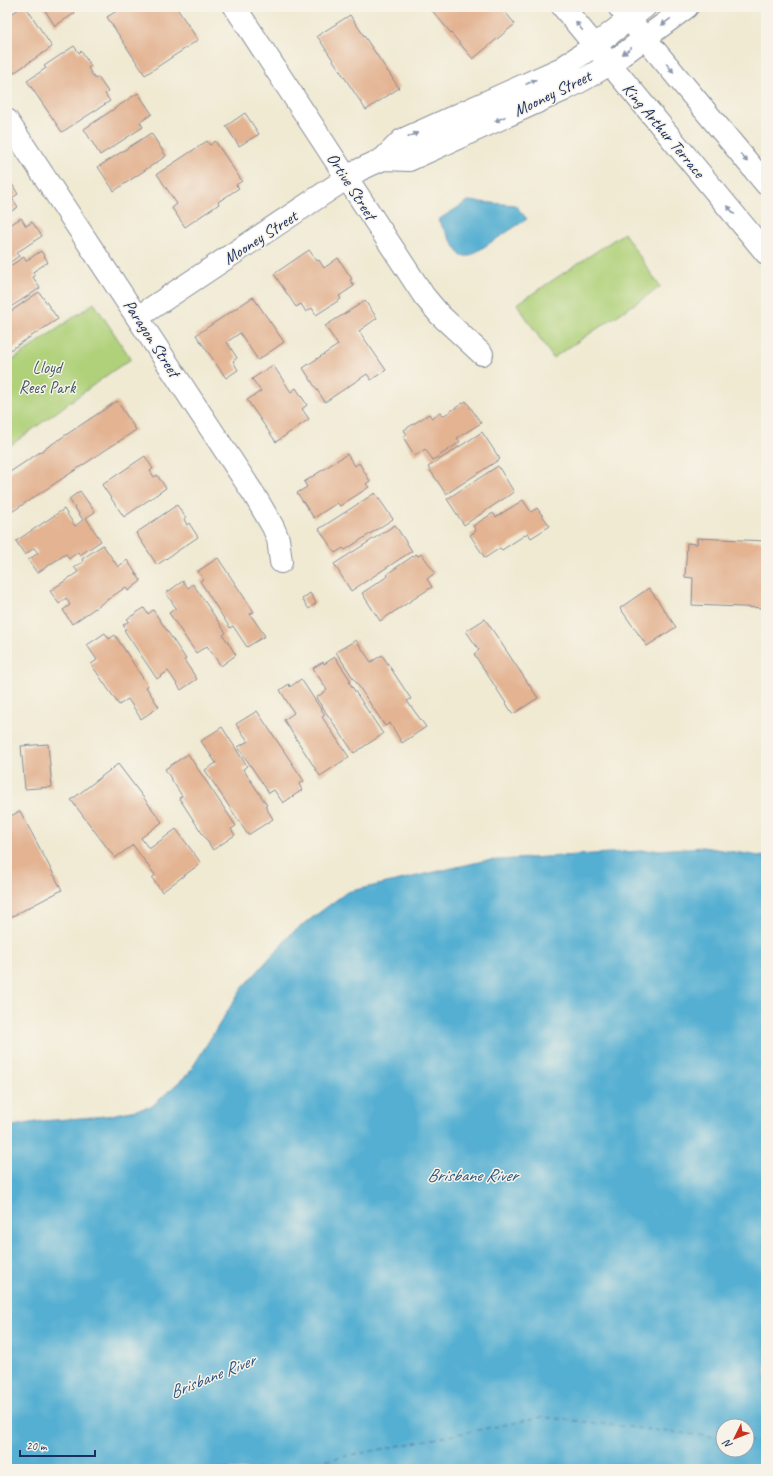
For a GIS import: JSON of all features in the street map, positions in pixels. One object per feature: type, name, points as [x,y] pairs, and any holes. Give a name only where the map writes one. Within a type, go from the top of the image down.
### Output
[{"type":"street","name":"Ortive Street","points":[[235,7],[424,296],[440,315],[482,354]]},
{"type":"street","name":"King Arthur Terrace","points":[[563,7],[766,253]]},
{"type":"street","name":"Mooney Street","points":[[383,159],[409,160],[564,90],[610,64],[687,7]]},
{"type":"street","name":"Mooney Street","points":[[138,317],[348,179],[359,170],[383,159],[402,140],[562,68],[594,46],[631,11]]},
{"type":"street","points":[[631,11],[645,38],[766,184]]},
{"type":"street","name":"Paragon Street","points":[[7,120],[138,317],[266,514],[278,539],[281,562]]},
{"type":"green space","points":[[624,233],[660,287],[553,358],[517,304]]},
{"type":"green space","name":"Lloyd Rees Park","points":[[94,303],[131,359],[7,448],[7,364]]},
{"type":"water","points":[[468,201],[515,205],[527,219],[470,256],[461,256],[438,220]]},
{"type":"water","name":"Brisbane River","points":[[703,847],[766,857],[766,1469],[7,1469],[7,1127],[42,1121],[106,1116],[151,1107],[189,1073],[240,991],[292,933],[347,892],[483,861]]},
{"type":"building","points":[[22,7],[26,7],[52,47],[12,74],[7,67],[7,17]]},
{"type":"building","points":[[43,7],[71,7],[75,13],[55,26]]},
{"type":"building","points":[[123,7],[176,7],[198,40],[145,75],[107,17]]},
{"type":"building","points":[[429,7],[501,7],[515,24],[473,59]]},
{"type":"building","points":[[350,15],[399,88],[366,110],[317,36]]},
{"type":"building","points":[[74,46],[79,53],[81,51],[91,66],[88,68],[95,79],[98,77],[108,92],[105,94],[110,101],[62,132],[27,81],[46,68],[44,66]]},
{"type":"building","points":[[138,93],[152,114],[140,122],[143,127],[100,155],[84,129]]},
{"type":"building","points":[[245,113],[259,134],[239,146],[226,126]]},
{"type":"building","points":[[151,133],[166,156],[114,191],[98,167]]},
{"type":"building","points":[[207,141],[210,145],[215,141],[242,181],[236,185],[239,188],[218,202],[219,204],[185,227],[172,208],[177,204],[157,174]]},
{"type":"building","points":[[10,181],[18,194],[12,198],[18,207],[7,214],[7,183]]},
{"type":"building","points":[[21,218],[26,226],[32,222],[42,236],[16,253],[19,256],[7,264],[7,227]]},
{"type":"building","points":[[309,250],[317,261],[319,260],[324,268],[338,258],[352,279],[350,280],[354,286],[339,296],[341,299],[316,315],[312,308],[306,312],[301,304],[296,307],[274,274]]},
{"type":"building","points":[[41,251],[48,262],[33,272],[36,275],[33,277],[40,288],[12,306],[10,302],[7,304],[7,268],[24,257],[26,261]]},
{"type":"building","points":[[39,292],[58,319],[7,352],[7,314]]},
{"type":"building","points":[[253,297],[284,342],[258,360],[240,333],[227,342],[237,358],[233,361],[238,370],[226,378],[196,335]]},
{"type":"building","points":[[365,301],[377,318],[359,331],[386,370],[371,380],[367,374],[325,402],[303,368],[338,345],[325,326]]},
{"type":"building","points":[[273,365],[291,392],[296,388],[307,405],[302,409],[309,419],[276,442],[247,400],[261,391],[252,379]]},
{"type":"building","points":[[117,401],[136,430],[7,515],[7,474]]},
{"type":"building","points":[[466,401],[481,423],[457,438],[460,442],[433,460],[425,449],[415,456],[403,437],[407,435],[404,430],[429,414],[432,418],[440,412],[443,416]]},
{"type":"building","points":[[482,432],[500,459],[446,494],[428,467]]},
{"type":"building","points":[[347,454],[355,466],[359,463],[370,481],[366,484],[369,487],[340,506],[337,503],[314,518],[297,493],[307,487],[304,482]]},
{"type":"building","points":[[145,456],[153,469],[150,471],[154,477],[157,475],[166,488],[124,517],[102,485]]},
{"type":"building","points":[[498,466],[514,492],[464,525],[447,499]]},
{"type":"building","points":[[80,491],[95,512],[86,518],[101,541],[80,555],[78,552],[69,559],[66,554],[37,573],[28,560],[38,553],[34,548],[25,555],[16,541],[64,509],[75,526],[83,520],[69,499]]},
{"type":"building","points":[[375,493],[393,519],[345,550],[343,548],[335,553],[319,529]]},
{"type":"building","points":[[523,500],[531,512],[537,508],[550,526],[531,538],[528,533],[502,550],[500,548],[485,558],[470,535],[476,531],[473,526],[493,513],[496,517]]},
{"type":"building","points":[[177,505],[186,518],[184,519],[187,525],[189,523],[198,537],[157,565],[136,533]]},
{"type":"building","points":[[395,525],[412,551],[351,591],[334,564]]},
{"type":"building","points":[[697,538],[766,541],[766,608],[692,605],[693,578],[685,577],[687,543],[697,544]]},
{"type":"building","points":[[103,545],[118,567],[127,560],[141,581],[128,591],[126,587],[72,624],[63,610],[70,605],[66,598],[59,604],[50,591],[78,572],[74,567],[83,562],[82,559]]},
{"type":"building","points":[[416,554],[418,556],[422,554],[435,573],[427,579],[432,587],[380,621],[362,593],[388,576],[387,574]]},
{"type":"building","points":[[218,558],[254,612],[250,614],[265,636],[247,647],[233,626],[230,628],[200,581],[203,579],[198,571]]},
{"type":"building","points":[[183,581],[188,588],[193,584],[226,633],[223,635],[236,655],[221,666],[207,646],[196,653],[169,613],[176,608],[166,593]]},
{"type":"building","points":[[649,588],[676,627],[647,646],[620,608]]},
{"type":"building","points":[[310,593],[316,603],[309,609],[302,599]]},
{"type":"building","points":[[144,608],[148,614],[153,610],[186,659],[184,660],[197,679],[181,690],[168,671],[157,679],[124,630],[126,629],[123,625],[129,621],[127,619]]},
{"type":"building","points":[[485,619],[538,698],[513,714],[474,654],[479,650],[466,631]]},
{"type":"building","points":[[105,633],[109,639],[115,635],[148,686],[146,687],[159,707],[141,719],[128,699],[119,705],[91,664],[97,660],[87,645]]},
{"type":"building","points":[[356,640],[371,662],[382,655],[411,699],[407,701],[426,727],[402,743],[390,723],[385,726],[336,652]]},
{"type":"building","points":[[335,657],[351,681],[349,682],[383,734],[354,753],[316,698],[327,690],[313,668],[323,662],[324,664]]},
{"type":"building","points":[[301,679],[325,715],[322,717],[349,757],[320,776],[284,720],[294,713],[280,690],[289,684],[290,687]]},
{"type":"building","points":[[257,711],[304,781],[299,784],[302,790],[283,803],[274,790],[269,793],[238,747],[248,741],[236,724]]},
{"type":"building","points":[[222,727],[247,766],[243,769],[267,805],[265,806],[273,819],[248,835],[205,770],[216,763],[201,741]]},
{"type":"building","points":[[48,744],[52,787],[25,789],[21,746]]},
{"type":"building","points":[[188,754],[236,826],[231,829],[235,835],[213,850],[179,798],[182,796],[165,769]]},
{"type":"building","points":[[118,764],[162,822],[141,838],[149,849],[176,829],[201,863],[162,892],[152,878],[155,875],[133,845],[115,858],[71,800]]},
{"type":"building","points":[[20,811],[62,890],[7,919],[7,818]]},
{"type":"ferry route","points":[[282,1469],[543,1417],[715,1437]]},
{"type":"ferry route","points":[[755,1442],[766,1443]]}]
